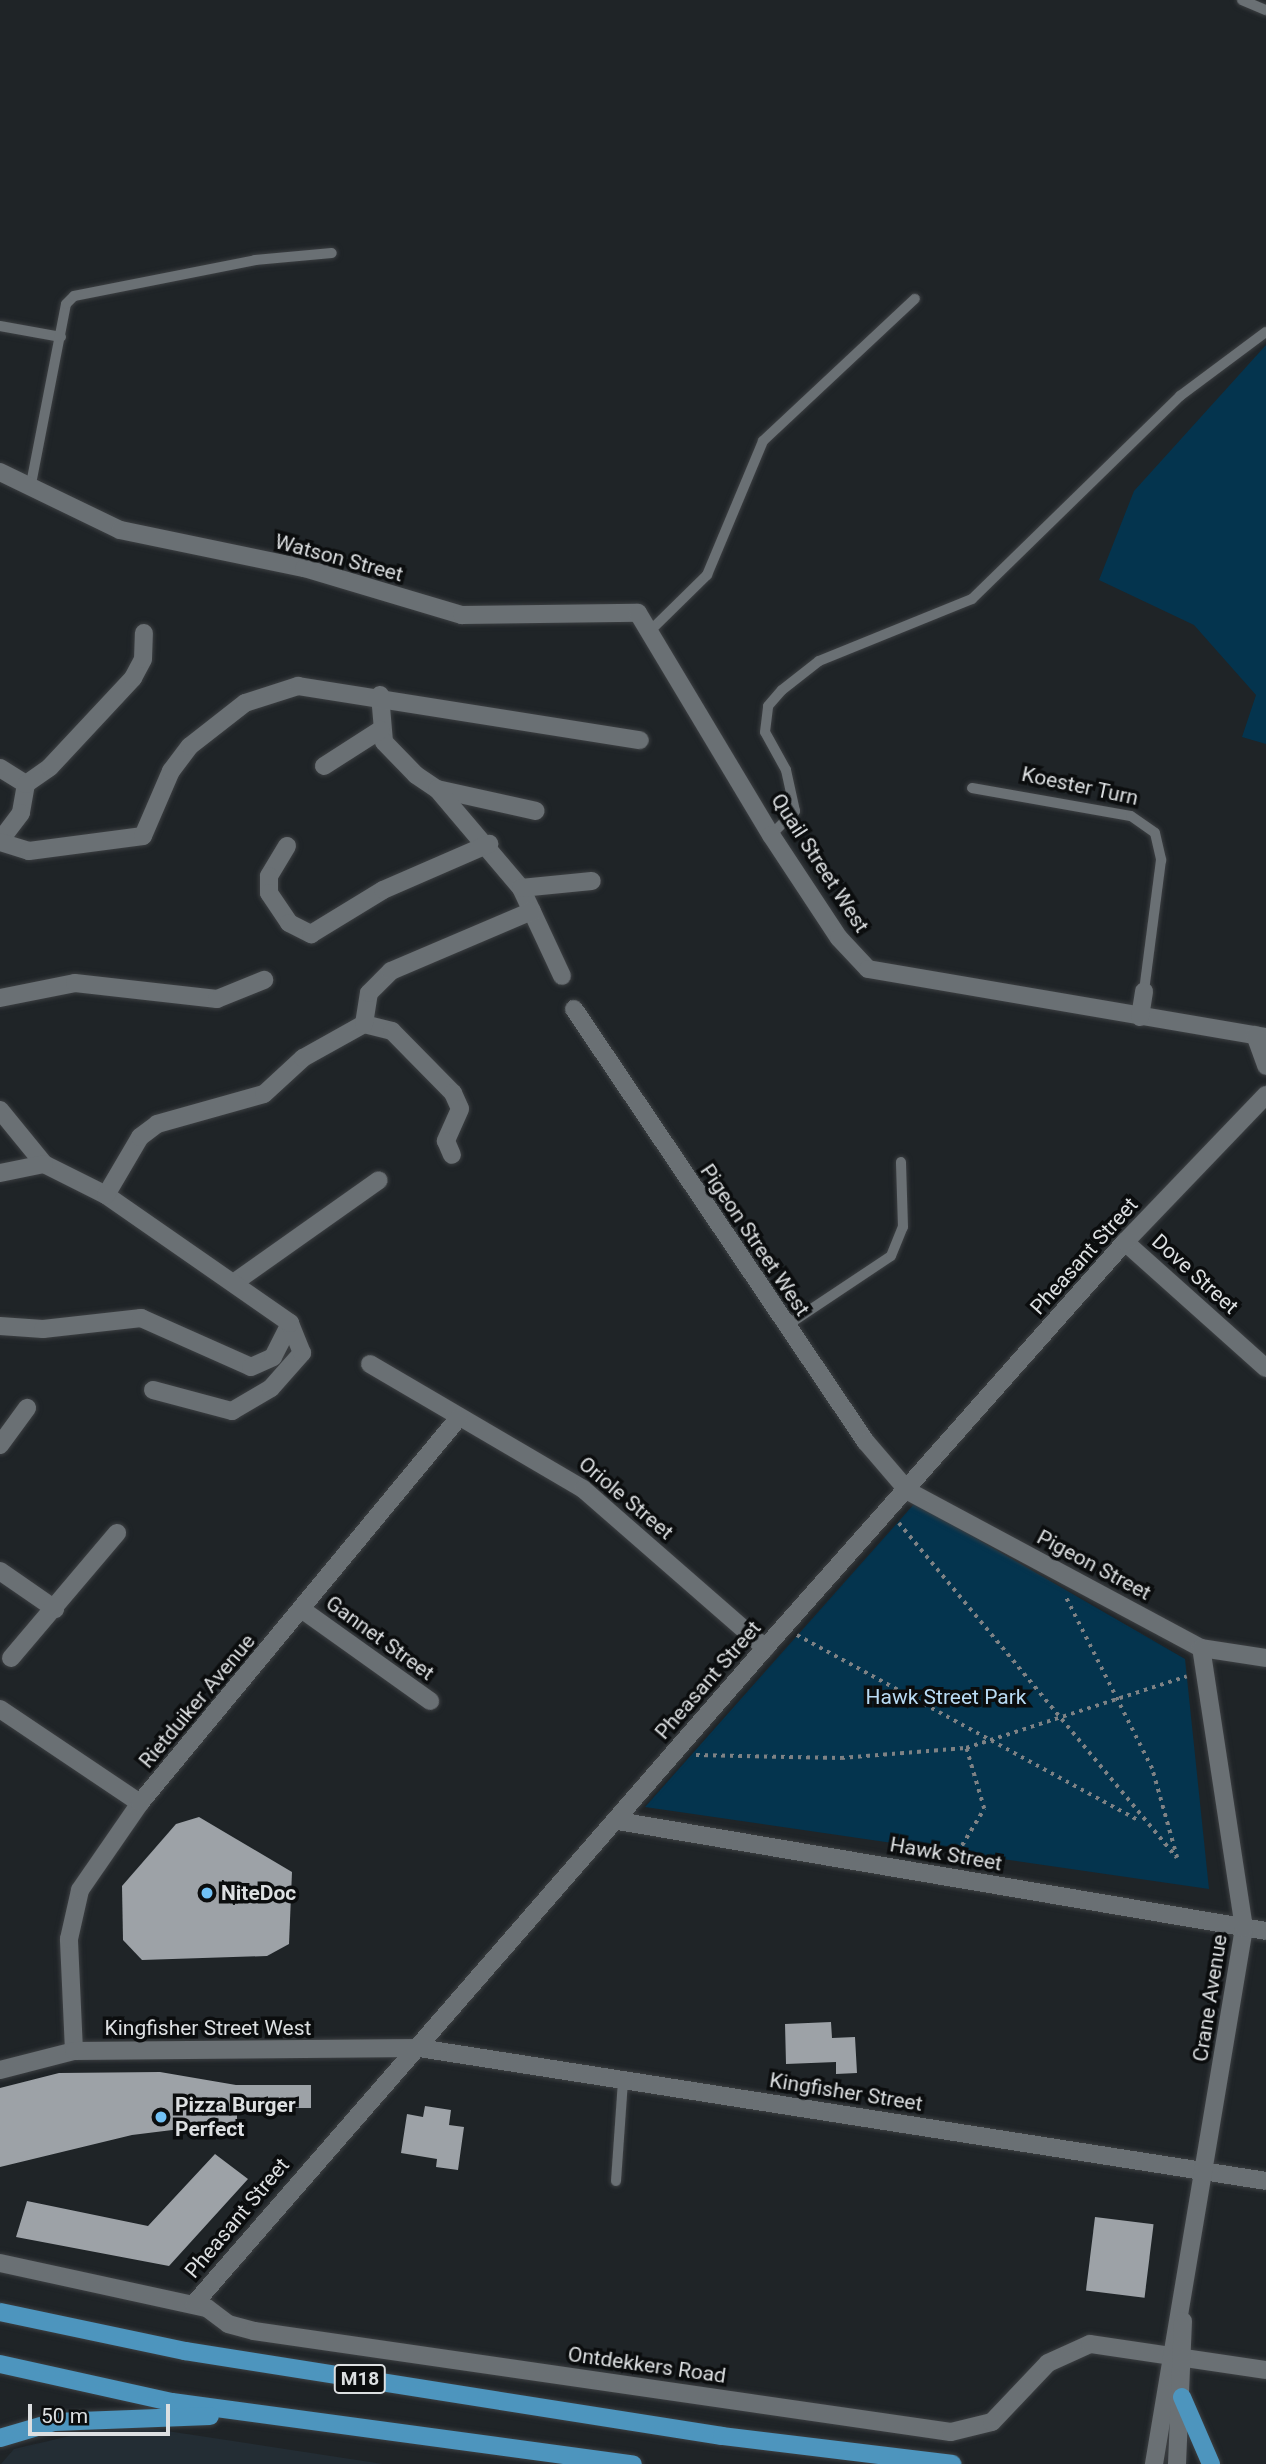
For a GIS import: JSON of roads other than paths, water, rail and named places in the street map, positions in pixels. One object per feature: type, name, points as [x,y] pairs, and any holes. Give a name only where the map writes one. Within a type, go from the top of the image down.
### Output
[{"type":"main road","name":"M18","points":[[0,2312],[185,2351],[722,2436],[951,2464]]},
{"type":"main road","name":"M18","points":[[0,2364],[255,2413],[632,2464]]},
{"type":"main road","points":[[1182,2397],[1211,2464]]},
{"type":"main road","points":[[0,2438],[54,2422],[255,2413]]},
{"type":"street","name":"Watson Street","points":[[0,472],[31,484],[120,530],[304,568],[462,615],[638,613]]},
{"type":"street","name":"Quail Street West","points":[[638,613],[653,628],[771,835],[839,938],[880,975],[1261,1036]]},
{"type":"street","points":[[144,633],[143,659],[133,678],[50,767],[26,784],[21,813],[0,842],[29,851],[132,840],[152,827],[178,758],[245,703],[298,686],[380,695],[530,727],[640,740]]},
{"type":"street","points":[[380,695],[380,730],[390,751],[437,789],[489,844],[521,888],[562,976]]},
{"type":"street","points":[[324,766],[380,730]]},
{"type":"street","points":[[0,768],[26,784]]},
{"type":"street","points":[[437,789],[536,811]]},
{"type":"street","points":[[288,846],[269,876],[269,893],[289,923],[311,934],[383,890],[489,844]]},
{"type":"street","points":[[521,888],[592,881]]},
{"type":"street","points":[[364,1024],[369,993],[391,971],[533,911]]},
{"type":"street","points":[[0,999],[75,983],[217,999],[264,980]]},
{"type":"street","name":"Koester Turn","points":[[1140,1017],[1144,991]]},
{"type":"street","name":"Pigeon Street West","points":[[574,1009],[866,1442],[908,1491]]},
{"type":"street","points":[[106,1195],[153,1126],[254,1100],[303,1058],[364,1024],[392,1031],[453,1093],[460,1110],[446,1141],[452,1155]]},
{"type":"street","points":[[1261,1036],[1266,1066]]},
{"type":"street","name":"Pheasant Street","points":[[194,2304],[618,1821],[765,1648],[908,1491],[1125,1242],[1266,1095]]},
{"type":"street","points":[[0,1110],[44,1164],[106,1195],[235,1282],[290,1323],[302,1346],[298,1363],[243,1408],[212,1410],[153,1390]]},
{"type":"street","points":[[0,1174],[44,1164]]},
{"type":"street","points":[[235,1282],[379,1180]]},
{"type":"street","name":"Dove Street","points":[[1125,1242],[1266,1368]]},
{"type":"street","points":[[0,1326],[43,1329],[141,1318],[251,1367],[273,1357],[290,1323]]},
{"type":"street","name":"Oriole Street","points":[[370,1364],[458,1419],[583,1489],[765,1648]]},
{"type":"street","points":[[0,1445],[27,1408]]},
{"type":"street","name":"Rietduiker Avenue","points":[[74,2052],[69,1939],[75,1903],[140,1803],[304,1611],[458,1419]]},
{"type":"street","name":"Pigeon Street","points":[[908,1491],[1201,1648],[1266,1658]]},
{"type":"street","points":[[11,1658],[117,1533]]},
{"type":"street","points":[[0,1571],[55,1609]]},
{"type":"street","name":"Gannet Street","points":[[304,1611],[430,1701]]},
{"type":"street","name":"Crane Avenue","points":[[1154,2464],[1177,2356],[1244,1928],[1201,1648]]},
{"type":"street","points":[[0,1709],[140,1803]]},
{"type":"street","name":"Hawk Street","points":[[618,1821],[1266,1931]]},
{"type":"street","name":"Kingfisher Street West","points":[[0,2070],[74,2052],[419,2048]]},
{"type":"street","name":"Kingfisher Street","points":[[419,2048],[1266,2181]]},
{"type":"street","name":"Ontdekkers Road","points":[[0,2263],[194,2304],[254,2330],[951,2432],[992,2422],[1068,2349],[1106,2344],[1266,2370]]},
{"type":"street","name":"Crane Avenue","points":[[1177,2356],[1182,2397],[1177,2464]]},
{"type":"lane","points":[[1242,0],[1266,10]]},
{"type":"lane","points":[[31,484],[66,304],[84,290],[332,253]]},
{"type":"lane","points":[[653,628],[707,575],[763,441],[915,299]]},
{"type":"lane","points":[[0,326],[61,337]]},
{"type":"lane","points":[[771,835],[795,811],[786,770],[765,732],[768,706],[782,690],[819,661],[972,599],[1180,396],[1266,332]]},
{"type":"lane","name":"Koester Turn","points":[[972,788],[1131,816],[1155,833],[1161,860],[1144,991]]},
{"type":"lane","points":[[786,1326],[891,1256],[903,1227],[901,1162]]},
{"type":"lane","points":[[616,2180],[623,2080]]},
{"type":"place","name":"NiteDoc","points":[[207,1893]]},
{"type":"place","name":"Pizza Burger Perfect","points":[[161,2117]]},
{"type":"park label","name":"Hawk Street Park","points":[[946,1697]]}]
